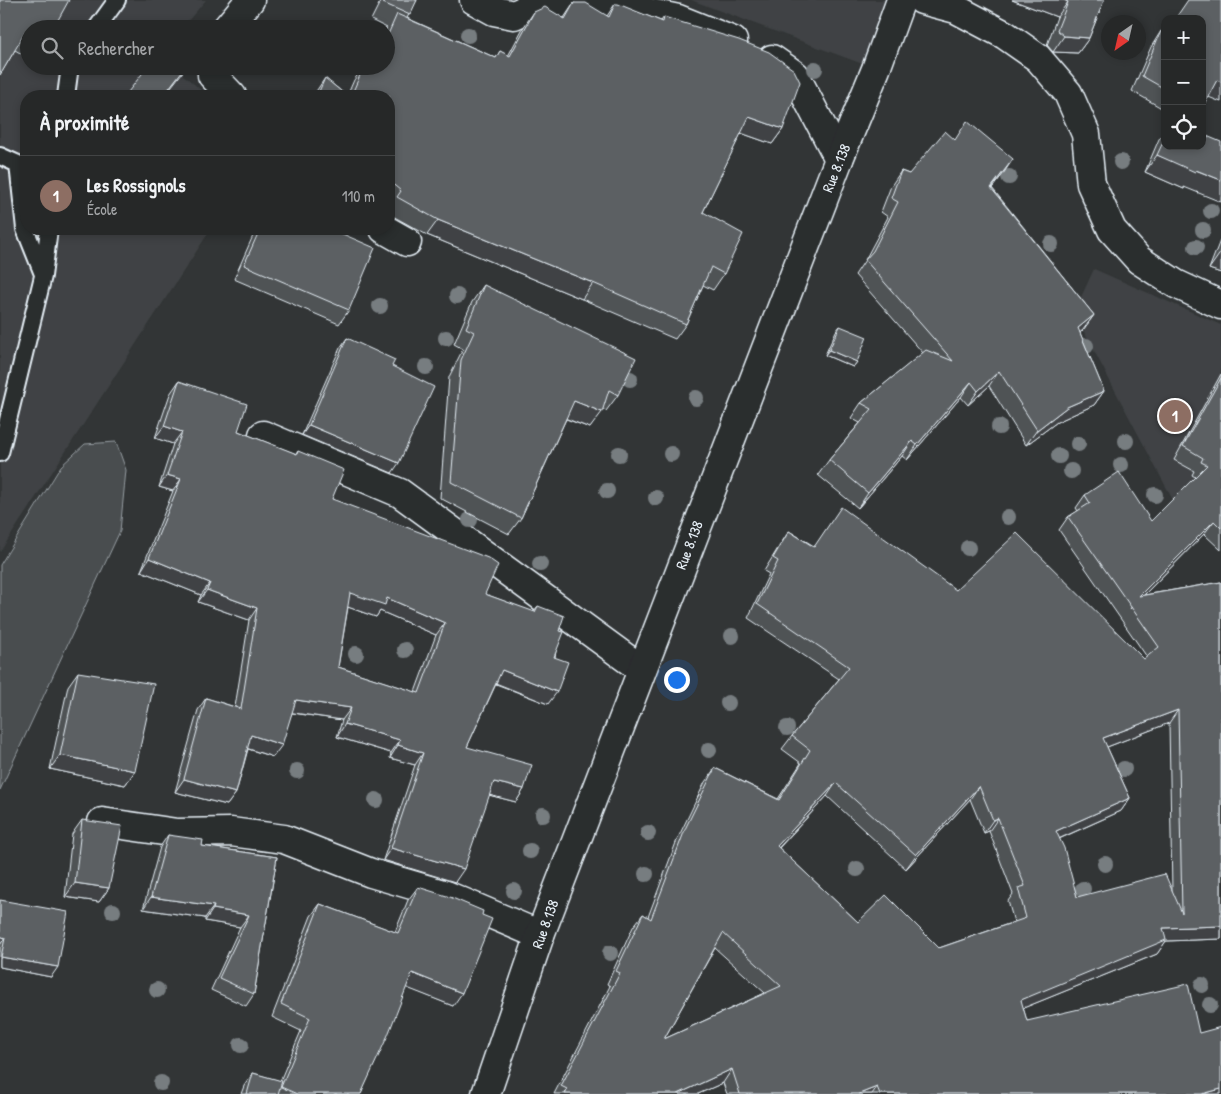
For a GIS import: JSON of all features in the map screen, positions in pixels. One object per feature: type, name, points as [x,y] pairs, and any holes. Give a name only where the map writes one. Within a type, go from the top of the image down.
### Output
[{"type":"street","points":[[233,20],[250,0]]},
{"type":"street","points":[[474,0],[494,11],[514,15],[532,7],[565,3],[609,4],[678,19],[766,54],[795,75],[839,159]]},
{"type":"street","name":"Rue 8.138","points":[[486,1094],[540,935],[839,159],[876,70],[901,0]]},
{"type":"street","points":[[922,0],[956,9],[1004,35],[1038,58],[1068,94],[1086,134],[1091,184],[1112,230],[1139,260],[1176,284],[1221,305]]},
{"type":"street","points":[[212,75],[226,90]]},
{"type":"street","points":[[263,435],[400,492],[641,669]]},
{"type":"street","points":[[102,822],[177,833],[231,832],[284,840],[371,873],[446,895],[540,935]]},
{"type":"lane","points":[[102,20],[116,0]]},
{"type":"lane","points":[[67,90],[69,75]]},
{"type":"lane","points":[[0,156],[18,164],[20,183]]},
{"type":"lane","points":[[27,235],[43,276]]},
{"type":"lane","points":[[0,453],[43,276],[48,235]]},
{"type":"shaded area","points":[[0,0],[206,0],[189,20],[20,20],[20,75],[184,75],[201,90],[20,90],[20,235],[207,235],[0,552]]},
{"type":"shaded area","points":[[691,0],[901,0],[876,69]]},
{"type":"shaded area","points":[[1094,269],[1221,325],[1221,531],[1212,541],[1174,502],[1083,330],[1081,297]]},
{"type":"shaded area","points":[[116,442],[126,470],[120,531],[0,790],[0,565],[61,466],[85,444]]},
{"type":"building","points":[[0,0],[69,0],[58,20],[20,20],[20,41],[2,72],[0,71]]},
{"type":"building","points":[[385,0],[417,0],[410,15],[383,3]]},
{"type":"building","points":[[1064,0],[1104,0],[1089,38],[1064,36],[1057,30],[1068,2]]},
{"type":"building","points":[[1188,0],[1221,0],[1221,82],[1217,80],[1206,101],[1206,15],[1178,15]]},
{"type":"building","points":[[574,3],[586,3],[609,17],[615,4],[618,4],[663,22],[664,17],[739,40],[769,52],[794,70],[800,82],[783,129],[749,117],[703,212],[743,234],[724,274],[711,267],[686,324],[593,283],[438,220],[397,197],[401,191],[395,186],[395,90],[354,90],[360,75],[395,75],[394,20],[397,14],[496,58],[500,51],[510,56],[534,12],[545,7],[565,19]]},
{"type":"building","points":[[1161,31],[1161,87],[1142,76]]},
{"type":"building","points":[[141,75],[179,75],[168,90],[130,90]]},
{"type":"building","points":[[325,78],[340,90],[320,90]]},
{"type":"building","points":[[967,121],[1013,159],[991,188],[1094,315],[1078,328],[1104,391],[1067,407],[1037,430],[999,371],[978,391],[971,382],[917,445],[912,441],[868,493],[829,460],[872,409],[861,403],[926,350],[953,361],[865,260],[873,251],[898,202],[891,198],[901,171],[909,174],[945,131],[955,140]]},
{"type":"building","points":[[1206,136],[1221,142],[1221,180],[1196,170],[1195,172],[1157,155],[1161,146],[1161,150],[1206,150]]},
{"type":"building","points":[[257,235],[345,235],[375,248],[349,310],[244,265]]},
{"type":"building","points":[[484,285],[636,358],[618,395],[609,390],[602,412],[574,401],[521,518],[451,482],[461,360],[474,332],[466,328]]},
{"type":"building","points":[[840,326],[867,337],[857,362],[829,350]]},
{"type":"building","points":[[347,338],[395,360],[392,366],[434,387],[399,463],[309,425]]},
{"type":"building","points":[[1221,378],[1221,528],[1214,521],[1139,596],[1221,582],[1221,926],[1163,928],[1166,940],[1021,1000],[1027,1021],[1188,984],[1199,1033],[1221,1027],[1221,1089],[1202,1094],[880,1094],[877,1087],[859,1094],[740,1094],[732,1069],[678,1094],[565,1094],[567,1089],[561,1086],[620,973],[616,971],[643,914],[651,919],[686,827],[715,768],[779,800],[810,750],[792,736],[849,667],[757,604],[778,561],[773,558],[789,531],[814,547],[841,507],[956,590],[1017,533],[1144,659],[1159,647],[1068,517],[1090,503],[1085,495],[1119,472],[1151,521],[1207,465],[1201,462],[1203,458],[1183,446]],"holes":[[[1178,710],[1182,913],[1165,874],[1077,897],[1064,848],[1056,831],[1130,798],[1103,738]],[[836,783],[916,855],[979,786],[993,820],[998,818],[1025,886],[1018,888],[1026,918],[939,948],[886,895],[858,922],[777,846]],[[723,933],[781,986],[664,1039]]]},
{"type":"building","points":[[179,381],[247,404],[238,431],[297,454],[298,451],[344,470],[332,499],[488,558],[498,565],[485,594],[535,612],[538,606],[564,616],[559,631],[564,632],[554,657],[568,662],[557,692],[502,670],[467,747],[532,765],[524,789],[494,782],[464,869],[391,848],[423,753],[398,745],[400,740],[345,724],[351,708],[296,700],[282,745],[251,735],[236,793],[184,779],[206,698],[241,709],[257,608],[207,590],[210,583],[149,558],[181,479],[167,475],[182,432],[164,426]],"holes":[[[350,593],[385,605],[387,598],[445,623],[419,693],[338,667]]]},
{"type":"building","points":[[78,672],[154,684],[135,771],[60,755]]},
{"type":"building","points":[[82,820],[122,826],[109,888],[75,883]]},
{"type":"building","points":[[168,835],[203,840],[202,846],[277,857],[254,994],[219,978],[249,915],[213,909],[214,906],[151,897]]},
{"type":"building","points":[[418,887],[450,897],[483,911],[482,915],[492,919],[462,993],[412,973],[388,1035],[361,1094],[297,1094],[281,1087],[310,1018],[281,1004],[320,904],[398,933]]},
{"type":"building","points":[[0,900],[68,912],[58,967],[1,957],[5,938],[0,936]]},
{"type":"building","points":[[253,1073],[282,1081],[278,1094],[247,1094]]},
{"type":"place","name":"Les Rossignols","points":[[1175,416]]}]
